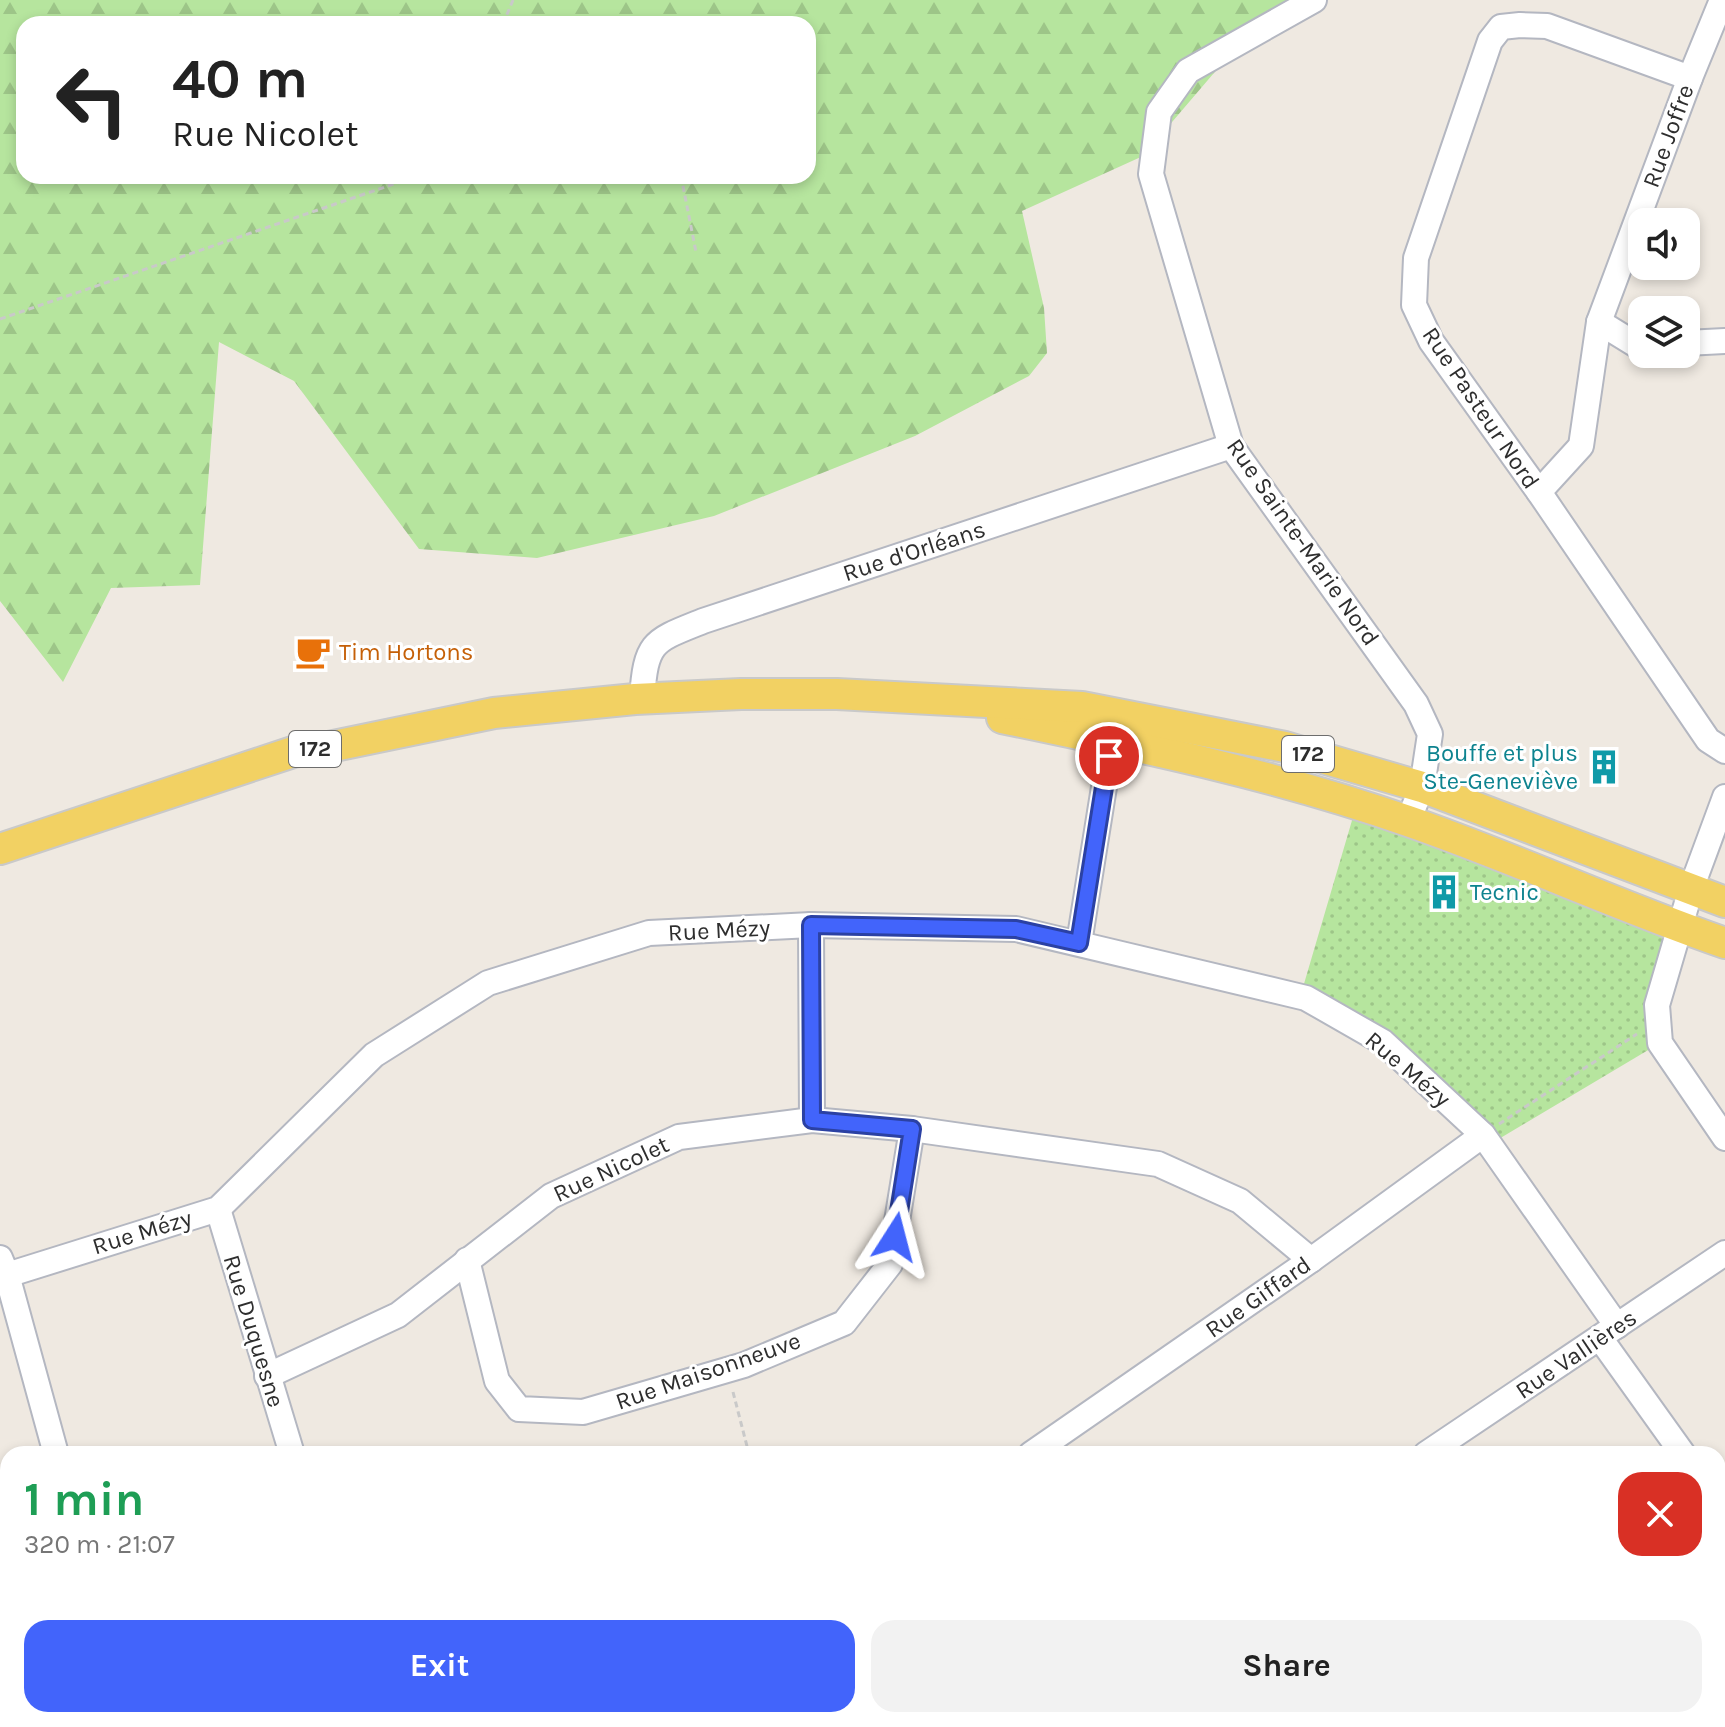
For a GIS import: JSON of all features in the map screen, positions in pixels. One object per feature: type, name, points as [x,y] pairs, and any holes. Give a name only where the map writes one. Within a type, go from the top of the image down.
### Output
[{"type":"main road","name":"172","points":[[0,849],[293,752],[494,713],[642,698],[837,694],[1082,707],[1285,747],[1422,787],[1725,902]]},
{"type":"main road","name":"172","points":[[906,698],[1132,745],[1295,787],[1408,821],[1725,943]]},
{"type":"street","name":"Rue Sainte-Marie Nord","points":[[1314,0],[1188,71],[1159,112],[1151,174],[1231,446],[1416,704],[1430,734],[1422,787],[1408,821]]},
{"type":"street","name":"Rue Joffre","points":[[1539,492],[1581,446],[1599,322],[1722,0]]},
{"type":"street","name":"Rue Pasteur Nord","points":[[1690,78],[1547,26],[1501,27],[1490,41],[1416,258],[1414,305],[1431,341],[1539,492],[1708,740],[1725,751]]},
{"type":"street","points":[[1599,322],[1628,340]]},
{"type":"street","points":[[1700,342],[1725,341]]},
{"type":"street","name":"Rue d'Orléans","points":[[642,698],[644,661],[662,637],[1231,446]]},
{"type":"street","points":[[1079,943],[1109,756]]},
{"type":"street","points":[[1725,797],[1691,889],[1657,1005],[1660,1043],[1725,1138]]},
{"type":"street","points":[[811,925],[812,1120]]},
{"type":"street","name":"Rue Mézy","points":[[3,1266],[218,1209],[374,1055],[488,983],[649,933],[811,925],[1016,929],[1306,998],[1383,1042],[1483,1135],[1678,1446]]},
{"type":"street","name":"Rue Nicolet","points":[[267,1376],[398,1315],[551,1196],[679,1137],[812,1120],[912,1129],[1158,1164],[1240,1201],[1311,1260]]},
{"type":"street","name":"Rue Maisonneuve","points":[[467,1260],[497,1381],[519,1409],[583,1412],[727,1370],[844,1323],[890,1264],[912,1129]]},
{"type":"street","name":"Rue Giffard","points":[[1043,1446],[1311,1260],[1483,1135]]},
{"type":"street","name":"Rue Duquesne","points":[[218,1209],[289,1446]]},
{"type":"street","name":"Rue Vallières","points":[[1438,1446],[1725,1253]]},
{"type":"street","points":[[3,1266],[54,1446]]},
{"type":"path","points":[[0,319],[394,184]]},
{"type":"path","points":[[683,184],[696,252]]},
{"type":"path","points":[[1483,1135],[1658,1021]]},
{"type":"path","points":[[727,1370],[747,1446]]},
{"type":"green space","points":[[0,0],[1324,0],[1225,60],[1143,156],[1022,211],[1044,308],[1047,353],[1029,376],[915,436],[714,516],[537,558],[419,549],[294,381],[219,342],[200,585],[111,588],[63,682],[0,601]]},
{"type":"green space","points":[[1353,817],[1675,935],[1660,1043],[1482,1149],[1381,1040],[1301,994]]},
{"type":"place","name":"Tim Hortons","points":[[313,652]]},
{"type":"place","name":"Bouffe et plus Ste-Geneviève","points":[[1604,767]]},
{"type":"place","name":"Tecnic","points":[[1444,892]]},
{"type":"route","points":[[895,1237],[912,1129],[812,1120],[811,925],[1016,929],[1079,943],[1109,756]]}]
